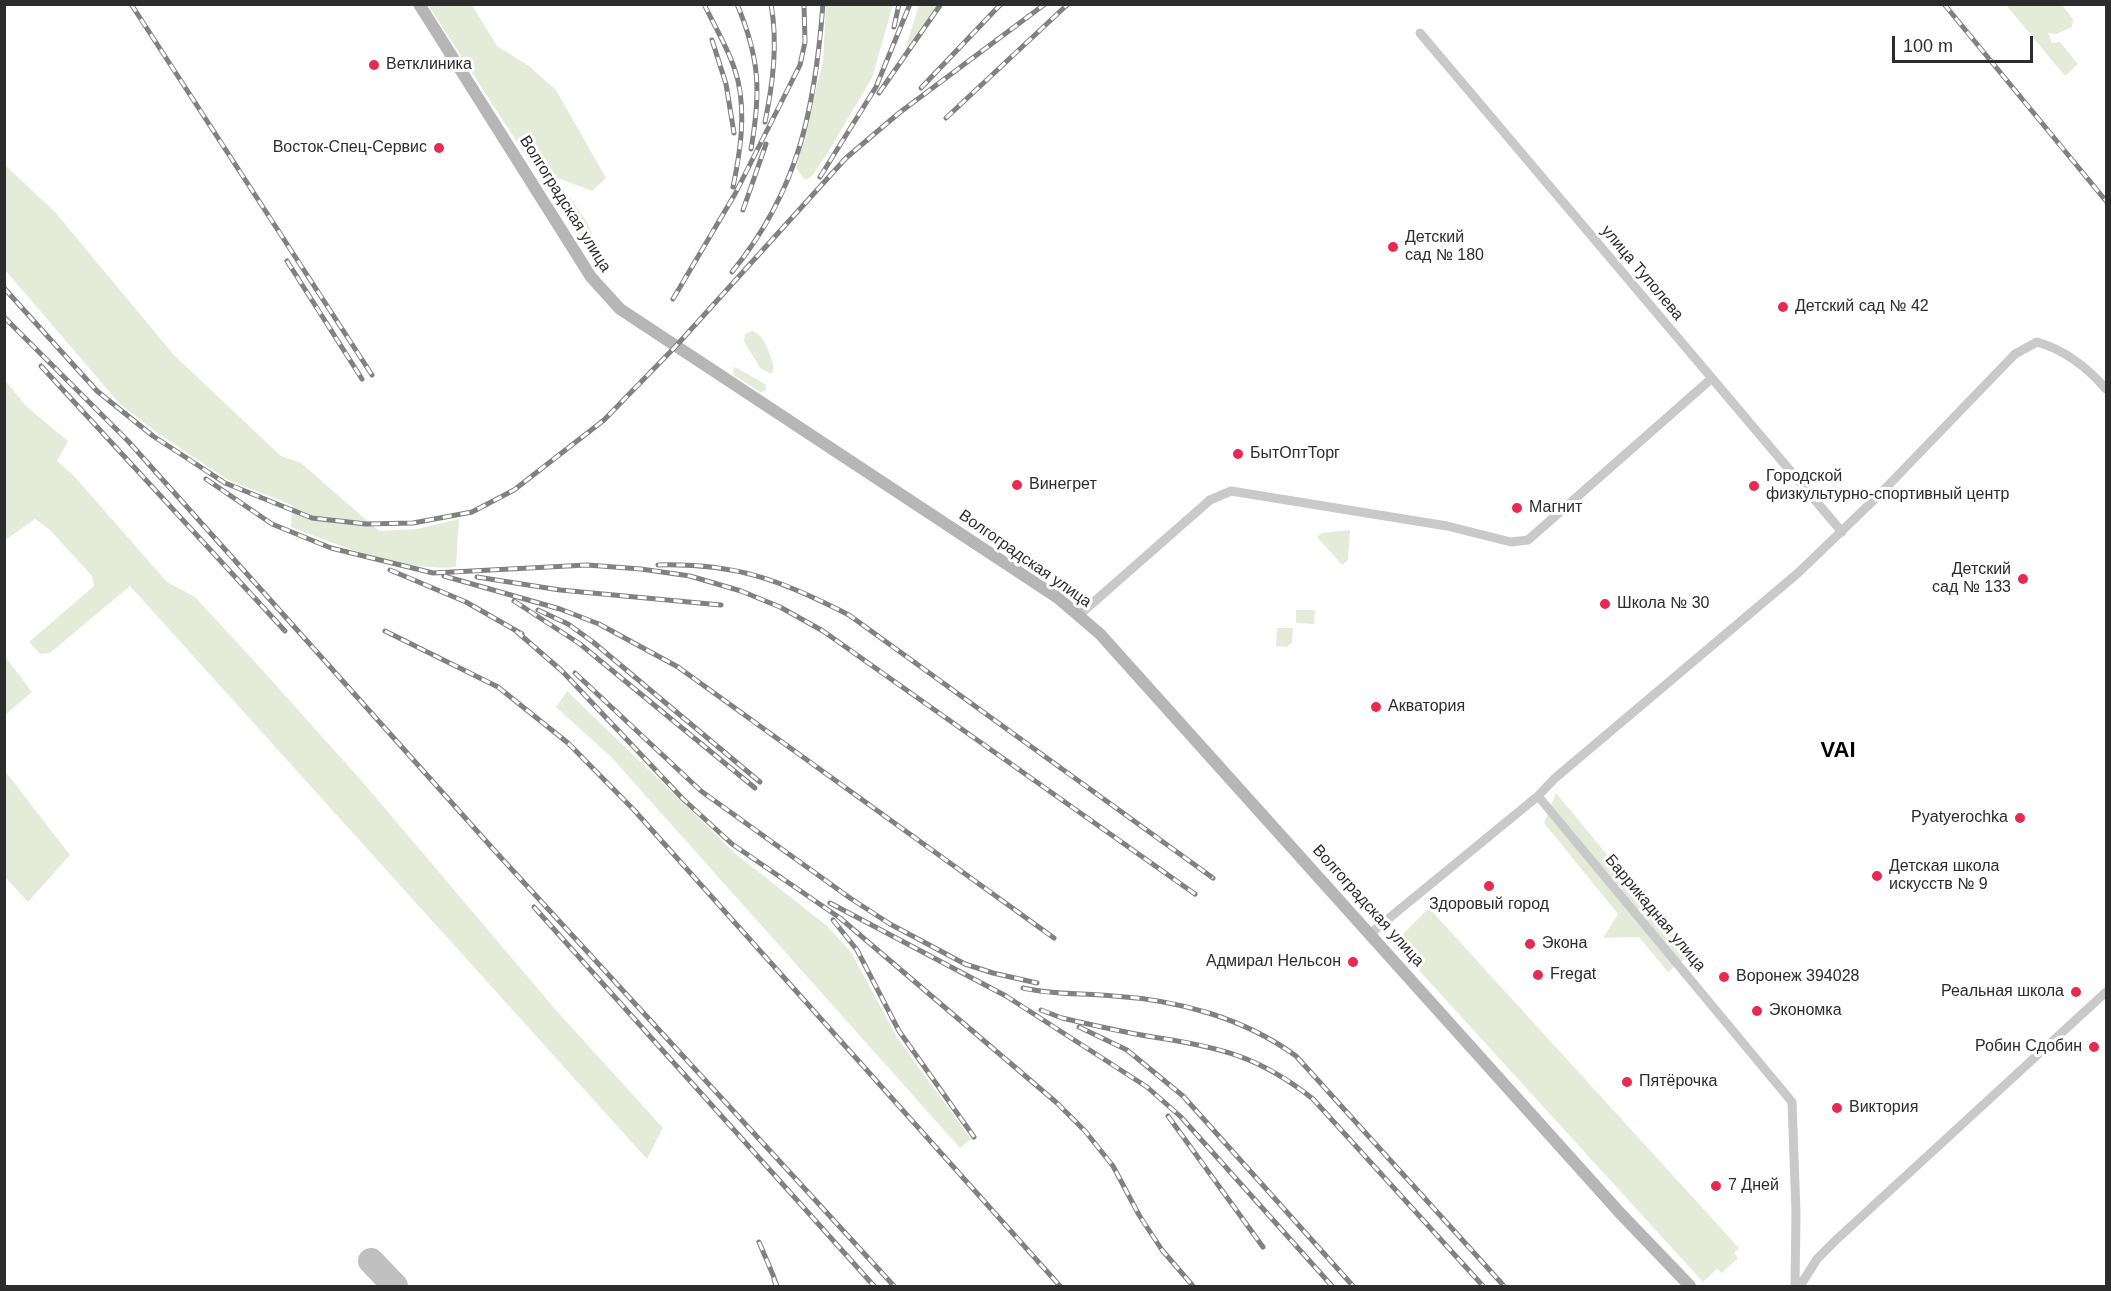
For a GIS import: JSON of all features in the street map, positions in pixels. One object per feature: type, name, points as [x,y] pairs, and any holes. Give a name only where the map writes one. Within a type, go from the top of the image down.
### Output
[{"type":"main road","name":"Волгоградская улица","points":[[419,4],[591,277],[620,309],[1030,579],[1079,615],[1100,634],[1371,933],[1620,1213],[1690,1287]]},
{"type":"street","name":"улица Туполева","points":[[1420,33],[1842,532]]},
{"type":"street","points":[[1371,933],[1538,796],[1798,573],[1842,532],[2015,354],[2037,342],[2056,348],[2081,364],[2106,389]]},
{"type":"street","points":[[1079,615],[1210,500],[1231,491],[1447,526],[1511,542],[1528,540],[1711,379]]},
{"type":"street","name":"Баррикадная улица","points":[[1538,796],[1792,1102],[1796,1172],[1795,1287]]},
{"type":"street","points":[[1800,1287],[1817,1259],[1836,1240],[2106,992]]},
{"type":"green space","points":[[428,5],[472,5],[497,46],[529,66],[556,90],[606,178],[592,191],[555,177],[587,222],[605,263],[597,265]]},
{"type":"green space","points":[[826,5],[893,5],[872,78],[827,154],[812,176],[805,180],[796,168],[823,61]]},
{"type":"green space","points":[[919,5],[938,5],[906,52],[905,50]]},
{"type":"green space","points":[[2006,5],[2062,5],[2073,19],[2072,27],[2056,34],[2048,33],[2052,43],[2060,42],[2078,64],[2065,76]]},
{"type":"green space","points":[[5,165],[55,212],[174,355],[281,456],[301,463],[379,531],[417,529],[459,519],[456,567],[415,566],[394,562],[291,527],[292,505],[228,480],[156,432],[119,403],[5,270]]},
{"type":"green space","points":[[752,331],[757,333],[767,346],[774,368],[771,374],[760,368],[744,341],[745,334]]},
{"type":"green space","points":[[735,367],[765,384],[766,391],[760,392],[734,375]]},
{"type":"green space","points":[[5,380],[26,406],[68,441],[57,461],[74,476],[167,582],[195,597],[256,663],[360,779],[555,1009],[663,1128],[647,1159],[130,586],[50,653],[40,654],[29,642],[94,586],[92,576],[50,530],[35,519],[5,540]]},
{"type":"green space","points":[[1350,530],[1348,560],[1342,565],[1317,537],[1322,533]]},
{"type":"green space","points":[[1296,610],[1315,610],[1314,624],[1296,623]]},
{"type":"green space","points":[[1277,628],[1293,628],[1292,642],[1287,647],[1276,646]]},
{"type":"green space","points":[[4,655],[32,692],[5,715],[4,715]]},
{"type":"green space","points":[[567,691],[737,855],[826,925],[851,952],[898,1039],[971,1139],[960,1148],[612,758],[556,707]]},
{"type":"green space","points":[[5,771],[70,855],[28,902],[5,877]]},
{"type":"green space","points":[[1556,793],[1690,955],[1668,972],[1639,937],[1603,938],[1618,914],[1544,823]]},
{"type":"green space","points":[[1429,908],[1739,1248],[1734,1253],[1738,1258],[1722,1273],[1717,1269],[1703,1282],[1394,943]]},
{"type":"taxiway","points":[[371,1261],[395,1286]]},
{"type":"railway","points":[[131,4],[372,375]]},
{"type":"railway","points":[[704,4],[732,62],[738,81],[742,108],[741,134],[733,187]]},
{"type":"railway","points":[[737,4],[750,42],[756,76],[756,110],[751,149]]},
{"type":"railway","points":[[765,122],[774,63],[771,4]]},
{"type":"railway","points":[[673,299],[735,194],[800,65],[805,42],[804,4]]},
{"type":"railway","points":[[732,272],[755,241],[773,210],[800,146],[815,78],[823,4]]},
{"type":"railway","points":[[894,27],[899,4]]},
{"type":"railway","points":[[820,177],[876,87],[910,4]]},
{"type":"railway","points":[[879,93],[941,4]]},
{"type":"railway","points":[[921,88],[1001,4]]},
{"type":"railway","points":[[4,288],[97,391],[153,436],[225,483],[312,518],[366,524],[413,523],[472,512],[514,490],[604,420],[676,346],[846,158],[899,113],[1045,4]]},
{"type":"railway","points":[[946,118],[1068,4]]},
{"type":"railway","points":[[1944,4],[2106,201]]},
{"type":"railway","points":[[712,40],[726,84],[734,133]]},
{"type":"railway","points":[[743,210],[766,144]]},
{"type":"railway","points":[[287,261],[362,379]]},
{"type":"railway","points":[[4,317],[128,441],[494,850],[894,1286]]},
{"type":"railway","points":[[41,366],[285,631]]},
{"type":"railway","points":[[206,479],[272,524],[331,548],[433,573],[587,565],[641,569],[690,576],[741,591],[780,607],[823,631],[1195,894]]},
{"type":"railway","points":[[658,565],[711,567],[757,576],[801,592],[849,615],[1213,878]]},
{"type":"railway","points":[[390,570],[466,602],[522,634]]},
{"type":"railway","points":[[444,576],[560,609],[599,624],[678,667],[1054,938]]},
{"type":"railway","points":[[477,577],[560,590],[721,605]]},
{"type":"railway","points":[[514,601],[580,644],[755,788]]},
{"type":"railway","points":[[538,610],[568,624],[593,642],[760,782]]},
{"type":"railway","points":[[385,631],[498,687],[568,743],[634,810],[1060,1286]]},
{"type":"railway","points":[[516,631],[562,671],[683,799],[732,844],[840,918],[1057,1103],[1085,1131],[1113,1166],[1139,1215],[1162,1250],[1193,1286]]},
{"type":"railway","points":[[575,673],[701,791],[850,898],[890,924],[965,964],[1037,983]]},
{"type":"railway","points":[[830,903],[1006,996],[1147,1087],[1181,1117],[1332,1286]]},
{"type":"railway","points":[[534,907],[874,1286]]},
{"type":"railway","points":[[833,920],[857,950],[899,1031],[974,1137]]},
{"type":"railway","points":[[1023,988],[1057,993],[1138,998],[1186,1007],[1232,1021],[1276,1043],[1296,1056],[1504,1286]]},
{"type":"railway","points":[[1041,1010],[1062,1018],[1096,1026],[1218,1050],[1256,1063],[1293,1084],[1313,1099],[1483,1286]]},
{"type":"railway","points":[[1079,1027],[1127,1050],[1183,1096],[1353,1286]]},
{"type":"railway","points":[[1168,1116],[1263,1247]]},
{"type":"railway","points":[[759,1242],[773,1275]]},
{"type":"railway","points":[[776,1286],[773,1275],[777,1286]]},
{"type":"place","name":"Ветклиника","points":[[374,65]]},
{"type":"place","name":"Восток-Спец-Сервис","points":[[439,148]]},
{"type":"place","name":"Детский сад № 180","points":[[1393,247]]},
{"type":"place","name":"Детский сад № 42","points":[[1783,307]]},
{"type":"place","name":"БытОптТорг","points":[[1238,454]]},
{"type":"place","name":"Винегрет","points":[[1017,485]]},
{"type":"place","name":"Городской физкультурно-спортивный центр","points":[[1754,486]]},
{"type":"place","name":"Магнит","points":[[1517,508]]},
{"type":"place","name":"Детский сад № 133","points":[[2023,579]]},
{"type":"place","name":"Школа № 30","points":[[1605,604]]},
{"type":"place","name":"Акватория","points":[[1376,707]]},
{"type":"place","name":"Pyatyerochka","points":[[2020,818]]},
{"type":"place","name":"Детская школа искусств № 9","points":[[1877,876]]},
{"type":"place","name":"Здоровый город","points":[[1489,886]]},
{"type":"place","name":"Экона","points":[[1530,944]]},
{"type":"place","name":"Адмирал Нельсон","points":[[1353,962]]},
{"type":"place","name":"Fregat","points":[[1538,975]]},
{"type":"place","name":"Воронеж 394028","points":[[1724,977]]},
{"type":"place","name":"Реальная школа","points":[[2076,992]]},
{"type":"place","name":"Экономка","points":[[1757,1011]]},
{"type":"place","name":"Робин Сдобин","points":[[2094,1047]]},
{"type":"place","name":"Пятёрочка","points":[[1627,1082]]},
{"type":"place","name":"Виктория","points":[[1837,1108]]},
{"type":"place","name":"7 Дней","points":[[1716,1186]]},
{"type":"district","name":"VAI","points":[[1838,751]]}]
